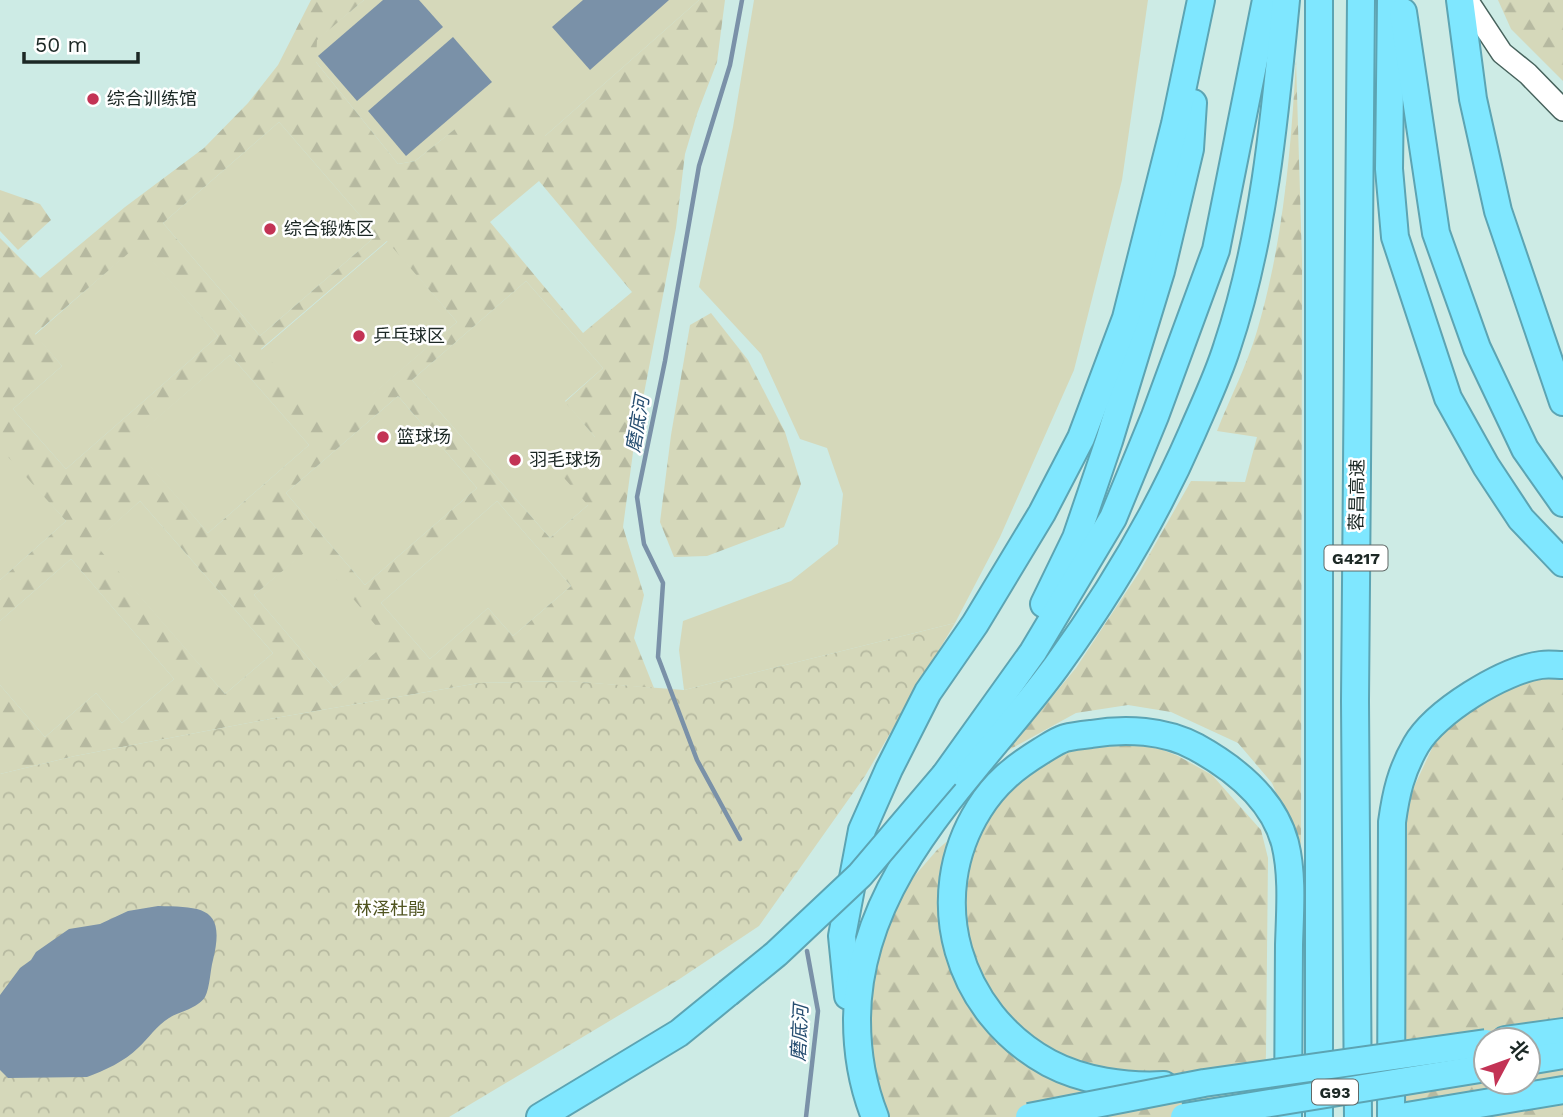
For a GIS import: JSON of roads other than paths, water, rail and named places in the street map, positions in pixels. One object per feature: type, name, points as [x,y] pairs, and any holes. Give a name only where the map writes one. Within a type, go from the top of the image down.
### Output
[{"type":"highway","points":[[540,1117],[679,1032],[776,954],[860,874],[945,775],[1033,652],[1113,519],[1155,416],[1216,250],[1266,0]]},
{"type":"highway","points":[[863,1079],[857,1039],[857,1001],[868,942],[883,903],[928,826],[1040,688],[1113,585],[1155,509],[1191,434],[1227,347],[1250,260],[1274,124],[1286,0]]},
{"type":"highway","name":"G4217","points":[[1319,0],[1319,1117]]},
{"type":"highway","name":"蓉昌高速","points":[[1358,1117],[1355,687],[1361,0]]},
{"type":"highway","points":[[1391,0],[1389,169],[1395,237],[1448,398],[1486,466],[1521,519],[1563,563]]},
{"type":"highway","points":[[1402,0],[1436,233],[1477,348],[1525,450],[1563,503]]},
{"type":"highway","points":[[1460,0],[1473,99],[1498,211],[1563,402]]},
{"type":"highway","points":[[945,775],[1041,610],[1059,574],[1076,538],[1110,441],[1161,271],[1190,149],[1200,8]]},
{"type":"highway","points":[[875,1117],[863,1079],[849,1012],[842,936],[862,830],[889,769],[929,692],[982,613],[1042,513],[1081,438],[1126,318],[1175,124],[1200,8]]},
{"type":"highway","points":[[1498,211],[1563,360]]},
{"type":"highway","points":[[1391,1117],[1391,822],[1398,783],[1417,742],[1444,714],[1490,682],[1541,665],[1563,666]]},
{"type":"highway","points":[[1204,1083],[1143,1086],[1121,1084],[1082,1076],[1049,1063],[1020,1044],[996,1021],[977,996],[962,965],[950,903],[958,850],[970,823],[990,791],[1016,766],[1063,738],[1118,729],[1185,741],[1218,759],[1252,786],[1276,818],[1285,843],[1290,885],[1288,1117]]},
{"type":"highway","points":[[1542,1039],[1561,1038]]},
{"type":"highway","points":[[1542,1051],[1561,1038]]},
{"type":"highway","points":[[1030,1117],[1204,1083],[1472,1045]]},
{"type":"highway","name":"G93","points":[[1184,1117],[1472,1070]]},
{"type":"highway","points":[[1401,1117],[1563,1090]]},
{"type":"main road","points":[[1466,0],[1502,53],[1528,74],[1563,110]]},
{"type":"water","points":[[383,0],[419,0],[443,27],[357,101],[318,56]]},
{"type":"water","points":[[583,0],[669,0],[590,70],[552,27]]},
{"type":"water","points":[[453,37],[492,82],[406,156],[368,111]]},
{"type":"water","points":[[158,906],[199,910],[213,920],[216,943],[208,989],[202,1001],[165,1021],[127,1057],[94,1075],[8,1078],[0,1070],[0,995],[20,968],[31,960],[36,952],[69,929],[100,924],[128,911]]},
{"type":"waterway","name":"磨底河","points":[[740,839],[697,760],[658,657],[663,583],[644,544],[637,497],[665,361],[699,166],[730,65],[742,0]]},
{"type":"waterway","name":"磨底河","points":[[806,1117],[818,1011],[807,951]]},
{"type":"place","name":"综合训练馆","points":[[93,99]]},
{"type":"place","name":"综合锻炼区","points":[[270,229]]},
{"type":"place","name":"乒乓球区","points":[[359,336]]},
{"type":"place","name":"篮球场","points":[[383,437]]},
{"type":"place","name":"羽毛球场","points":[[515,460]]},
{"type":"park label","name":"林泽杜鹃","points":[[390,909]]}]
